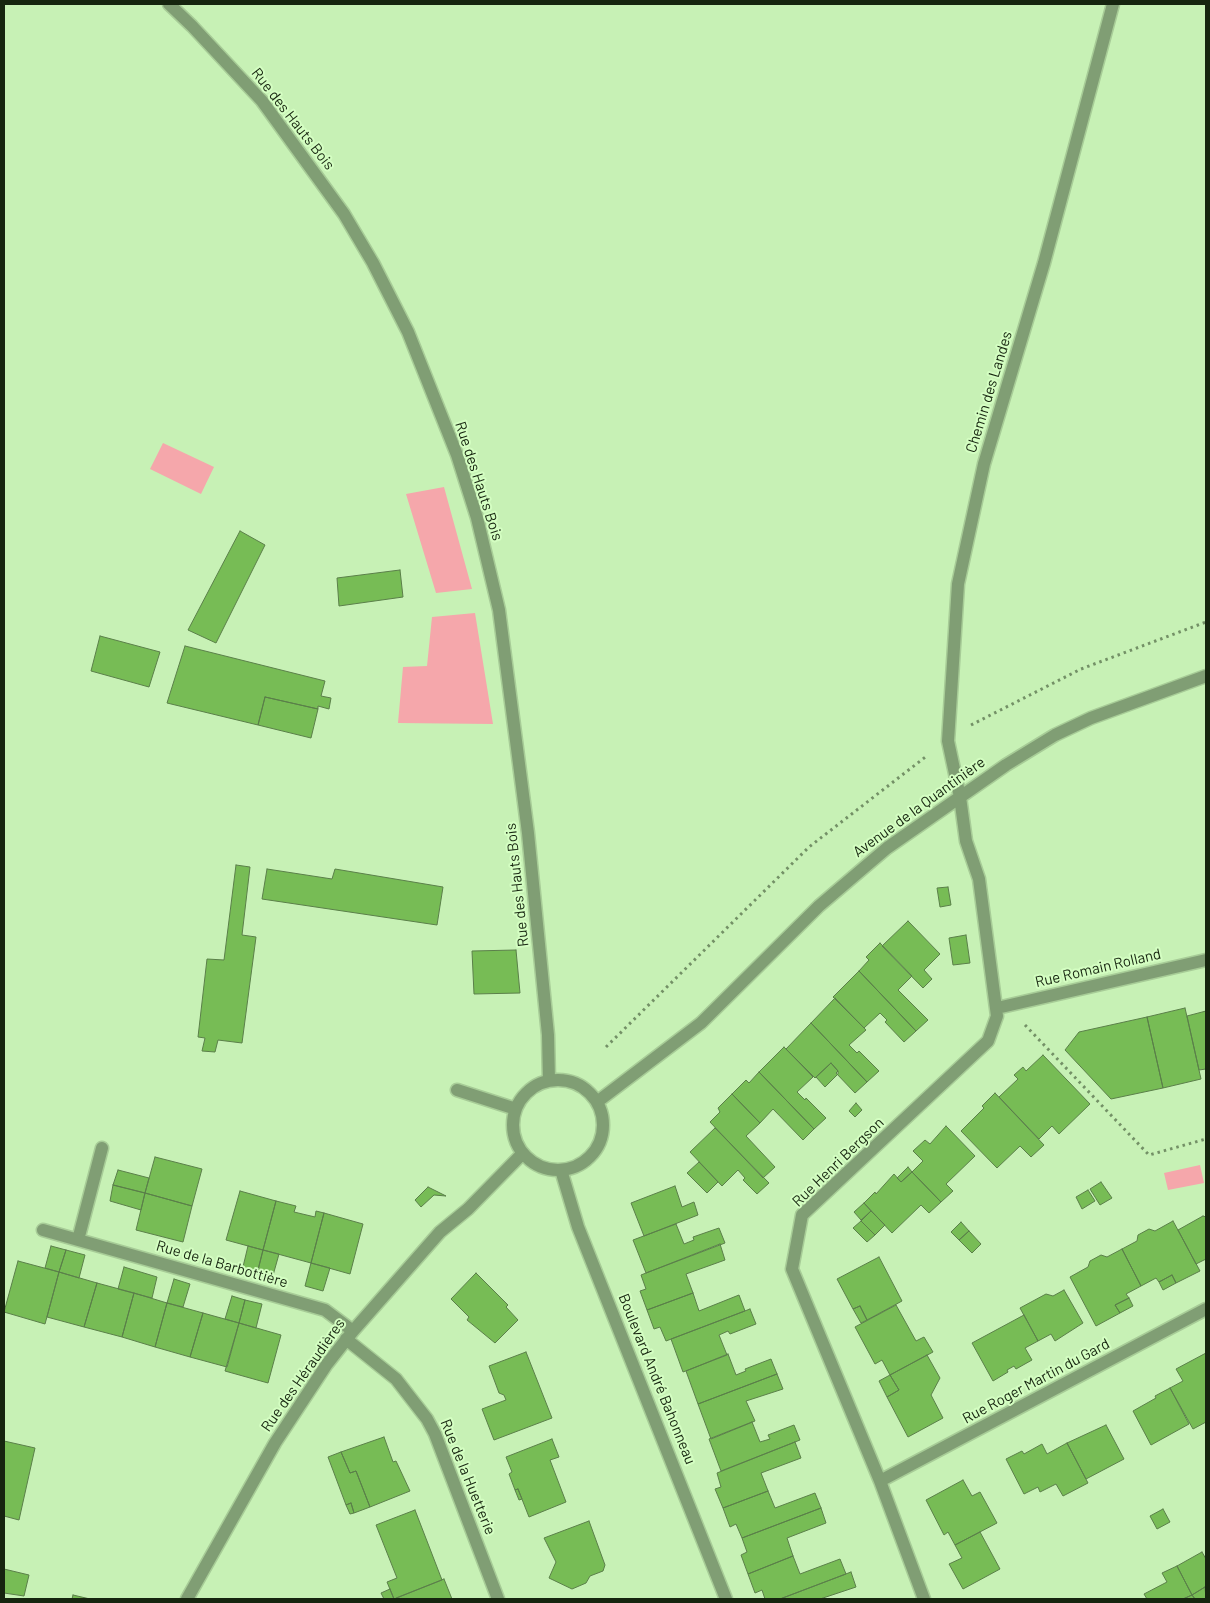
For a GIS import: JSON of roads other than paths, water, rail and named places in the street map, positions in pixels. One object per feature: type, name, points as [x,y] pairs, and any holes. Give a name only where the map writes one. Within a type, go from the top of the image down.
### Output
[{"type":"street","name":"Rue des Hauts Bois","points":[[169,4],[192,26],[262,102],[344,214],[373,263],[408,332],[457,455],[477,518],[499,610],[528,833],[548,1035],[549,1081]]},
{"type":"street","name":"Chemin des Landes","points":[[960,797],[948,741],[958,584],[984,464],[1044,264],[1113,4]]},
{"type":"street","name":"Avenue de la Quantinière","points":[[597,1102],[701,1023],[819,906],[887,848],[960,797],[1055,735],[1091,718],[1206,676]]},
{"type":"street","name":"Rue Henri Bergson","points":[[924,1599],[880,1481],[792,1269],[802,1215],[988,1041],[997,1016],[979,879],[966,841],[960,797]]},
{"type":"street","name":"Rue Romain Rolland","points":[[997,1008],[1206,960]]},
{"type":"street","points":[[563,1080],[577,1084],[588,1091],[597,1102],[603,1117],[603,1132],[598,1146],[588,1158],[575,1167],[561,1170],[546,1168],[533,1162],[523,1153],[516,1140],[513,1124],[516,1109],[523,1096],[535,1086],[549,1081],[563,1080]]},
{"type":"street","points":[[457,1090],[516,1109]]},
{"type":"street","points":[[78,1240],[102,1148]]},
{"type":"street","name":"Rue des Héraudières","points":[[187,1599],[275,1443],[349,1335],[440,1232],[468,1209],[523,1153]]},
{"type":"street","name":"Boulevard André Bahonneau","points":[[561,1170],[582,1236],[726,1599]]},
{"type":"street","name":"Rue de la Barbottière","points":[[43,1230],[325,1310],[349,1335]]},
{"type":"street","name":"Rue Roger Martin du Gard","points":[[880,1481],[1206,1309]]},
{"type":"street","name":"Rue de la Huetterie","points":[[349,1335],[396,1380],[427,1419],[435,1434],[498,1599]]}]
